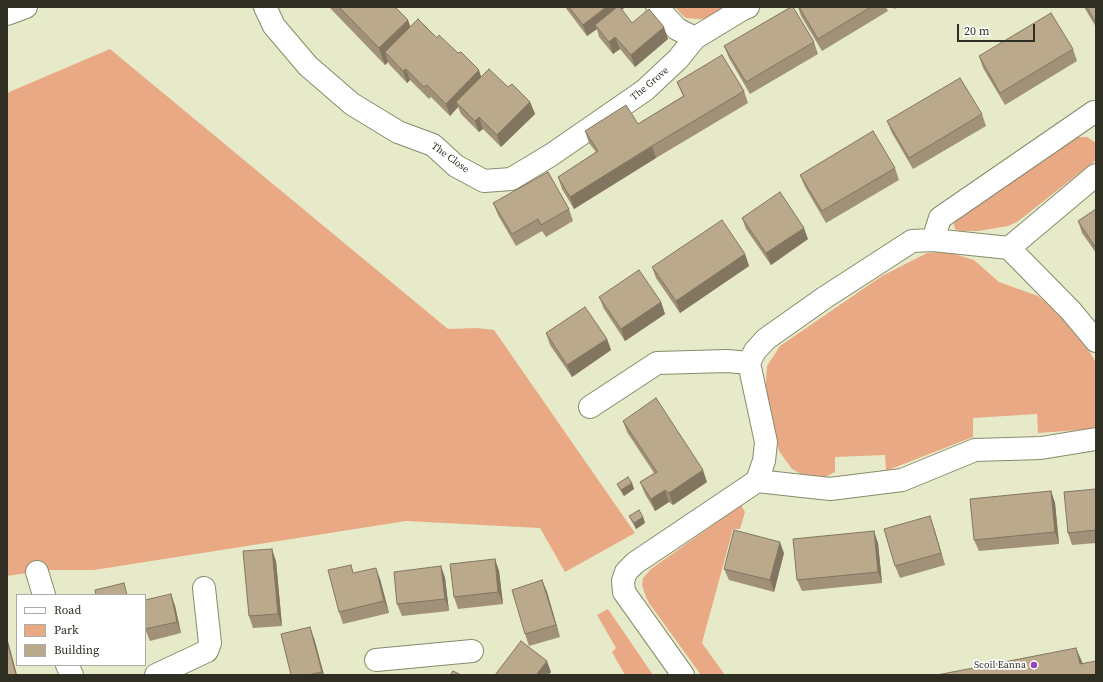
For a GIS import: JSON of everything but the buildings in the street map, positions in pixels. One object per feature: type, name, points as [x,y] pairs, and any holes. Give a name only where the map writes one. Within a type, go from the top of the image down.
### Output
[{"type":"street","points":[[7,14],[26,7]]},
{"type":"street","name":"The Close","points":[[265,7],[274,26],[308,66],[352,104],[398,132],[433,145],[456,166],[484,181],[511,179],[598,123]]},
{"type":"street","points":[[658,7],[677,29],[695,38]]},
{"type":"street","name":"The Grove","points":[[598,123],[645,90],[678,60],[695,38],[748,7]]},
{"type":"street","points":[[934,240],[940,218],[1094,112]]},
{"type":"street","points":[[1009,248],[1096,175]]},
{"type":"street","points":[[683,675],[624,592],[623,581],[626,572],[635,563],[757,481],[764,461],[766,442],[749,363],[756,351],[766,339],[824,298],[912,241],[934,240],[1009,248],[1071,311],[1096,342]]},
{"type":"street","points":[[590,408],[657,363],[727,361],[749,363]]},
{"type":"street","points":[[757,481],[830,489],[880,483],[902,480],[974,450],[1041,448],[1096,439]]},
{"type":"street","points":[[37,572],[44,594]]},
{"type":"street","points":[[156,675],[207,651],[210,643],[204,588]]},
{"type":"street","points":[[376,660],[401,666],[472,650]]},
{"type":"street","points":[[68,666],[72,675]]},
{"type":"green space","points":[[675,7],[729,7],[709,18],[700,19],[686,18]]},
{"type":"green space","points":[[110,49],[448,329],[477,328],[494,330],[635,533],[565,572],[540,528],[406,521],[94,570],[48,570],[7,576],[7,93]]},
{"type":"green space","points":[[1078,137],[1087,137],[1096,143],[1096,160],[1017,222],[1008,226],[978,231],[960,231],[955,229],[954,225],[956,219],[1059,148]]},
{"type":"green space","points":[[927,253],[951,253],[974,260],[999,282],[1038,296],[1059,313],[1091,354],[1096,363],[1096,427],[1093,429],[1038,433],[1037,414],[973,418],[973,437],[888,470],[886,470],[885,455],[835,457],[835,472],[825,477],[805,476],[792,469],[779,451],[765,394],[767,366],[780,346],[882,276]]},
{"type":"green space","points":[[741,505],[745,512],[740,529],[733,529],[702,643],[725,675],[701,675],[649,603],[642,585],[643,578],[651,569]]},
{"type":"green space","points":[[608,609],[653,675],[625,675],[612,652],[616,648],[597,615]]},
{"type":"place","name":"Scoil Eanna","points":[[1034,665]]}]
